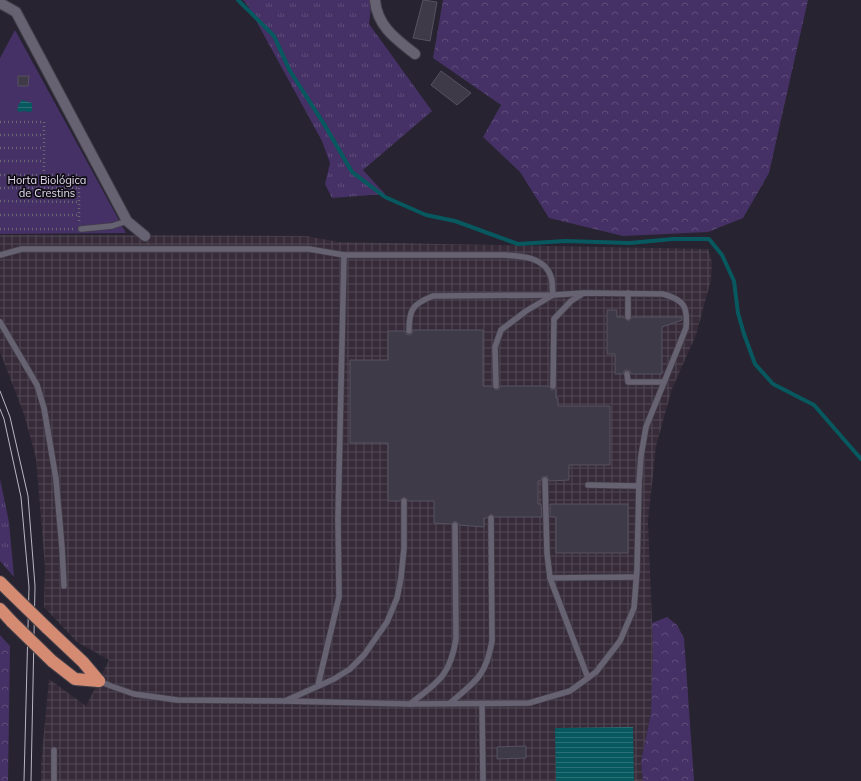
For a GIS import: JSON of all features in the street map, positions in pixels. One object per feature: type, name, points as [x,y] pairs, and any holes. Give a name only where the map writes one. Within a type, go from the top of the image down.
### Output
[{"type":"highway","points":[[0,582],[83,662],[99,681]]},
{"type":"highway","points":[[0,609],[52,661],[75,679],[99,681]]},
{"type":"street","points":[[375,0],[380,18],[388,33],[415,54]]},
{"type":"street","points":[[0,3],[16,12],[127,221],[145,236]]},
{"type":"lane","points":[[80,229],[112,226],[127,221]]},
{"type":"lane","points":[[141,249],[145,236]]},
{"type":"lane","points":[[0,255],[22,249],[309,249],[344,255],[526,256],[544,264],[552,277],[553,295]]},
{"type":"lane","points":[[318,685],[339,597],[339,511],[344,255]]},
{"type":"lane","points":[[554,386],[554,319],[571,301],[584,293]]},
{"type":"lane","points":[[99,681],[134,694],[178,700],[482,704],[529,703],[570,691],[596,672],[620,641],[634,608],[641,456],[646,427],[686,328],[688,315],[683,303],[675,297],[663,294],[584,293],[553,295],[433,296],[423,300],[414,307],[409,315],[409,330]]},
{"type":"lane","points":[[628,294],[628,317]]},
{"type":"lane","points":[[496,386],[495,346],[501,330],[526,311],[553,295]]},
{"type":"lane","points":[[0,322],[37,385],[44,408],[56,479],[64,586]]},
{"type":"lane","points":[[628,374],[628,382],[664,382]]},
{"type":"lane","points":[[545,480],[547,554],[550,578],[588,678]]},
{"type":"lane","points":[[588,485],[639,486]]},
{"type":"lane","points":[[285,701],[334,679],[350,669],[364,655],[387,622],[397,598],[401,578],[404,548],[404,501]]},
{"type":"lane","points":[[450,703],[477,681],[489,658],[492,641],[491,518]]},
{"type":"lane","points":[[410,704],[442,677],[448,668],[453,654],[456,639],[456,525]]},
{"type":"lane","points":[[550,578],[636,577]]},
{"type":"lane","points":[[482,704],[483,781]]},
{"type":"lane","points":[[54,750],[54,781]]},
{"type":"path","points":[[0,122],[44,122],[44,175]]},
{"type":"path","points":[[0,135],[44,135]]},
{"type":"path","points":[[0,148],[44,148]]},
{"type":"path","points":[[0,161],[44,161]]},
{"type":"path","points":[[0,175],[79,175],[80,229],[0,229]]},
{"type":"path","points":[[0,188],[79,188]]},
{"type":"path","points":[[0,201],[79,202]]},
{"type":"path","points":[[0,215],[79,215]]},
{"type":"shaded area","points":[[22,100],[32,103],[32,111],[19,112],[17,110]]},
{"type":"shaded area","points":[[0,235],[306,236],[339,242],[708,249],[712,262],[711,280],[696,335],[672,389],[656,446],[648,521],[653,647],[651,713],[641,762],[643,781],[41,781],[41,765],[49,679],[86,706],[109,660],[77,642],[44,607],[45,567],[36,458],[24,414],[0,352]]},
{"type":"shaded area","points":[[633,727],[634,781],[556,781],[555,728]]},
{"type":"green space","points":[[243,0],[372,0],[369,24],[432,111],[363,170],[385,194],[332,198],[325,184],[330,163],[322,141],[248,6]]},
{"type":"green space","points":[[443,0],[808,0],[769,173],[743,218],[708,232],[623,236],[549,218],[520,172],[483,137],[501,105],[433,58]]},
{"type":"green space","name":"Horta Biológica de Crestins","points":[[15,30],[126,233],[0,234],[0,58]]},
{"type":"green space","points":[[0,479],[9,522],[14,577],[0,561]]},
{"type":"green space","points":[[667,617],[677,625],[684,638],[694,781],[643,781],[641,762],[651,713],[653,647],[652,623]]},
{"type":"green space","points":[[0,635],[10,646],[8,781],[0,781]]},
{"type":"building","points":[[423,0],[437,2],[430,41],[413,38]]},
{"type":"building","points":[[441,71],[471,93],[457,105],[431,85]]},
{"type":"building","points":[[18,76],[29,76],[28,86],[18,86]]},
{"type":"building","points":[[607,310],[617,310],[617,317],[624,317],[628,321],[632,317],[682,317],[682,320],[662,327],[662,374],[631,374],[630,371],[627,370],[624,371],[623,374],[615,374],[615,354],[607,354]]},
{"type":"building","points":[[413,330],[483,330],[483,386],[492,386],[496,390],[499,389],[500,386],[549,386],[551,390],[556,389],[558,406],[610,406],[610,465],[569,465],[569,480],[549,481],[547,476],[542,477],[541,481],[538,481],[538,504],[541,504],[542,517],[495,517],[491,514],[487,518],[484,518],[484,527],[459,525],[455,521],[451,524],[434,523],[434,501],[408,501],[404,497],[400,501],[388,501],[388,443],[350,443],[350,360],[388,360],[388,331],[405,331],[406,334],[409,335],[412,334]]},
{"type":"building","points":[[550,504],[628,504],[628,553],[556,553],[556,517],[550,517]]},
{"type":"building","points":[[526,746],[526,758],[497,759],[497,747]]},
{"type":"waterway","points":[[238,0],[274,36],[290,71],[324,124],[352,172],[385,197],[426,215],[455,221],[518,244],[565,241],[630,243],[673,239],[709,239],[722,255],[734,281],[738,313],[755,364],[773,384],[814,405],[861,459]]},
{"type":"tram line","points":[[0,391],[10,417],[28,496],[35,586],[31,781]]},
{"type":"tram line","points":[[0,409],[4,419],[21,497],[29,587],[24,781]]}]
